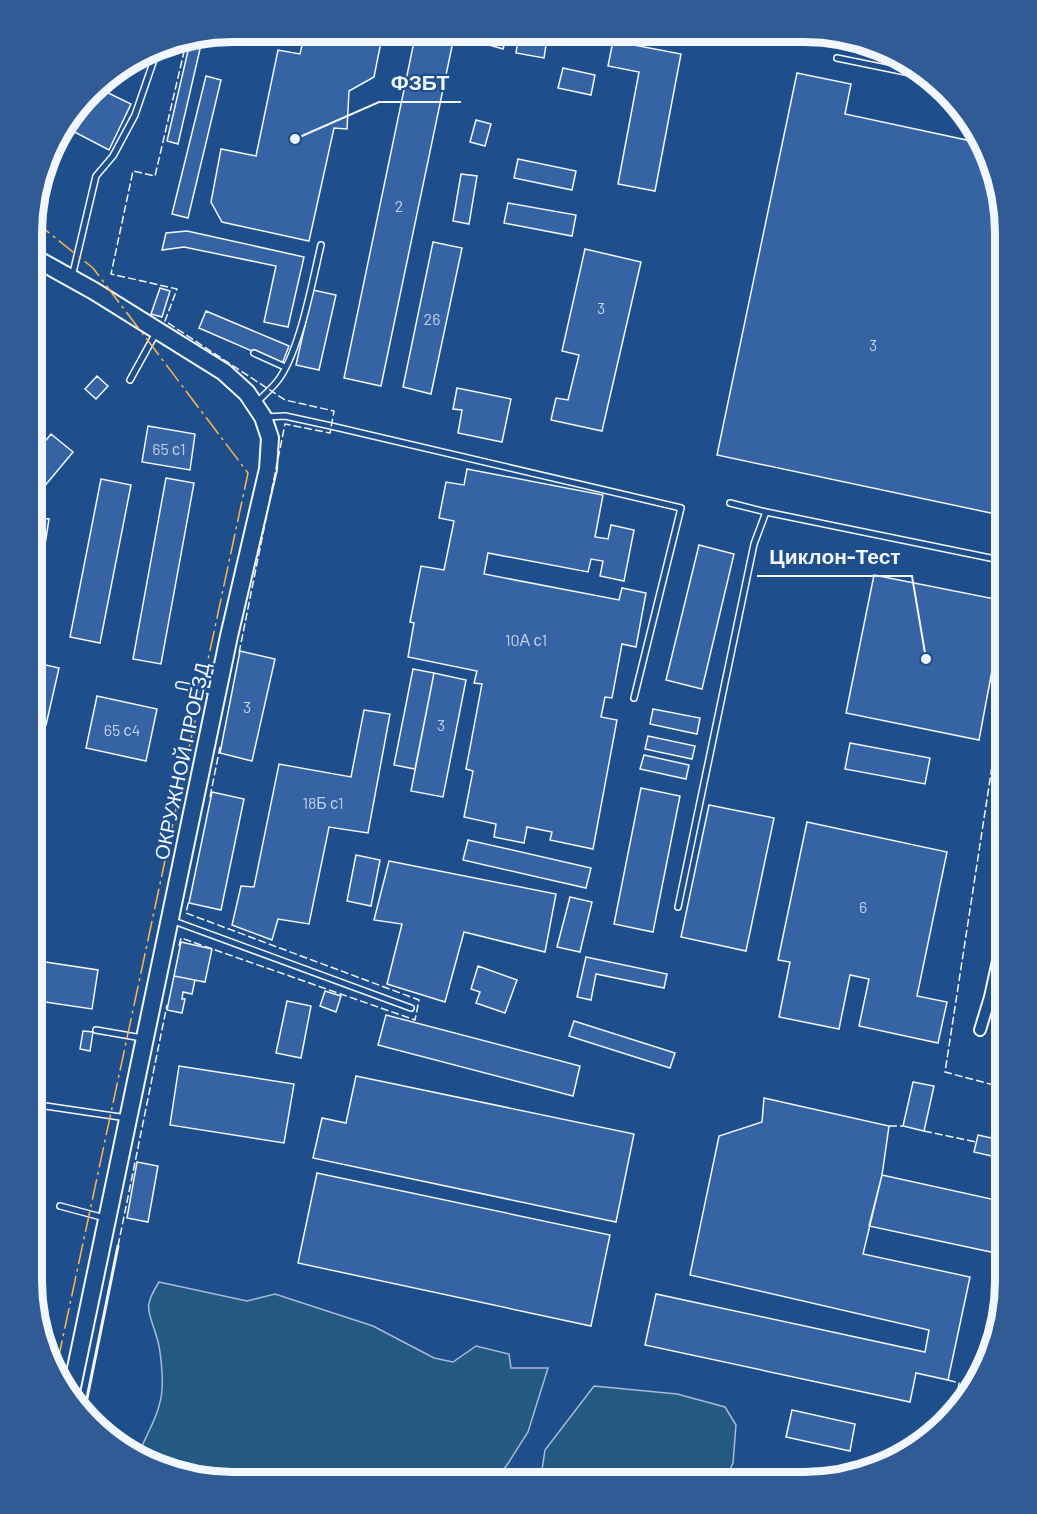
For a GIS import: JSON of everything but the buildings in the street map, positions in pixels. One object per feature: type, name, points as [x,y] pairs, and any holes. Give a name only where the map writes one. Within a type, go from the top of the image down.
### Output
[{"type":"street","name":"ОКРУЖНОЙ ПРОЕЗД","points":[[42,262],[224,372],[247,393],[259,411],[270,438],[268,469],[217,693],[73,1384]]},
{"type":"street","points":[[980,1030],[995,974]]},
{"type":"lane","points":[[837,58],[907,72]]},
{"type":"lane","points":[[72,279],[96,177],[113,156],[135,116],[154,59]]},
{"type":"lane","points":[[321,246],[298,336],[285,368],[259,411],[681,508],[634,699]]},
{"type":"lane","points":[[130,380],[157,330]]},
{"type":"lane","points":[[254,353],[285,368]]},
{"type":"lane","points":[[730,504],[995,559]]},
{"type":"lane","points":[[678,908],[754,544],[766,512]]},
{"type":"lane","points":[[179,685],[217,693]]},
{"type":"lane","points":[[170,919],[411,1008]]},
{"type":"lane","points":[[96,1030],[145,1039]]},
{"type":"lane","points":[[42,1105],[128,1118]]},
{"type":"lane","points":[[60,1206],[107,1218]]},
{"type":"shaded area","points":[[159,1282],[247,1301],[275,1294],[373,1326],[434,1358],[453,1362],[476,1346],[509,1354],[511,1368],[548,1368],[528,1432],[501,1472],[233,1472],[183,1466],[141,1448],[156,1415],[162,1390],[160,1350],[149,1310],[150,1298]]},
{"type":"shaded area","points":[[594,1386],[677,1394],[725,1407],[736,1425],[733,1463],[729,1472],[543,1472],[545,1450]]},
{"type":"fence","points":[[185,49],[155,176],[133,171],[111,274],[177,289],[165,321],[285,400],[334,411],[330,433],[285,424],[239,653]]},
{"type":"fence","points":[[210,797],[220,747]]},
{"type":"fence","points":[[995,747],[945,1072],[995,1085]]},
{"type":"fence","points":[[179,946],[181,938],[415,1020],[419,1000],[186,913],[189,900]]},
{"type":"fence","points":[[118,1246],[167,1005]]},
{"type":"fence","points":[[889,1126],[903,1126]]},
{"type":"fence","points":[[924,1131],[976,1142]]},
{"type":"fence","points":[[948,1380],[959,1383],[957,1395]]},
{"type":"wall","points":[[86,1403],[118,1246]]},
{"type":"power","points":[[42,228],[93,268],[248,473],[58,1358]]},
{"type":"place","name":"ФЗБТ","points":[[295,139]]},
{"type":"place","name":"Циклон-Тест","points":[[926,659]]}]
